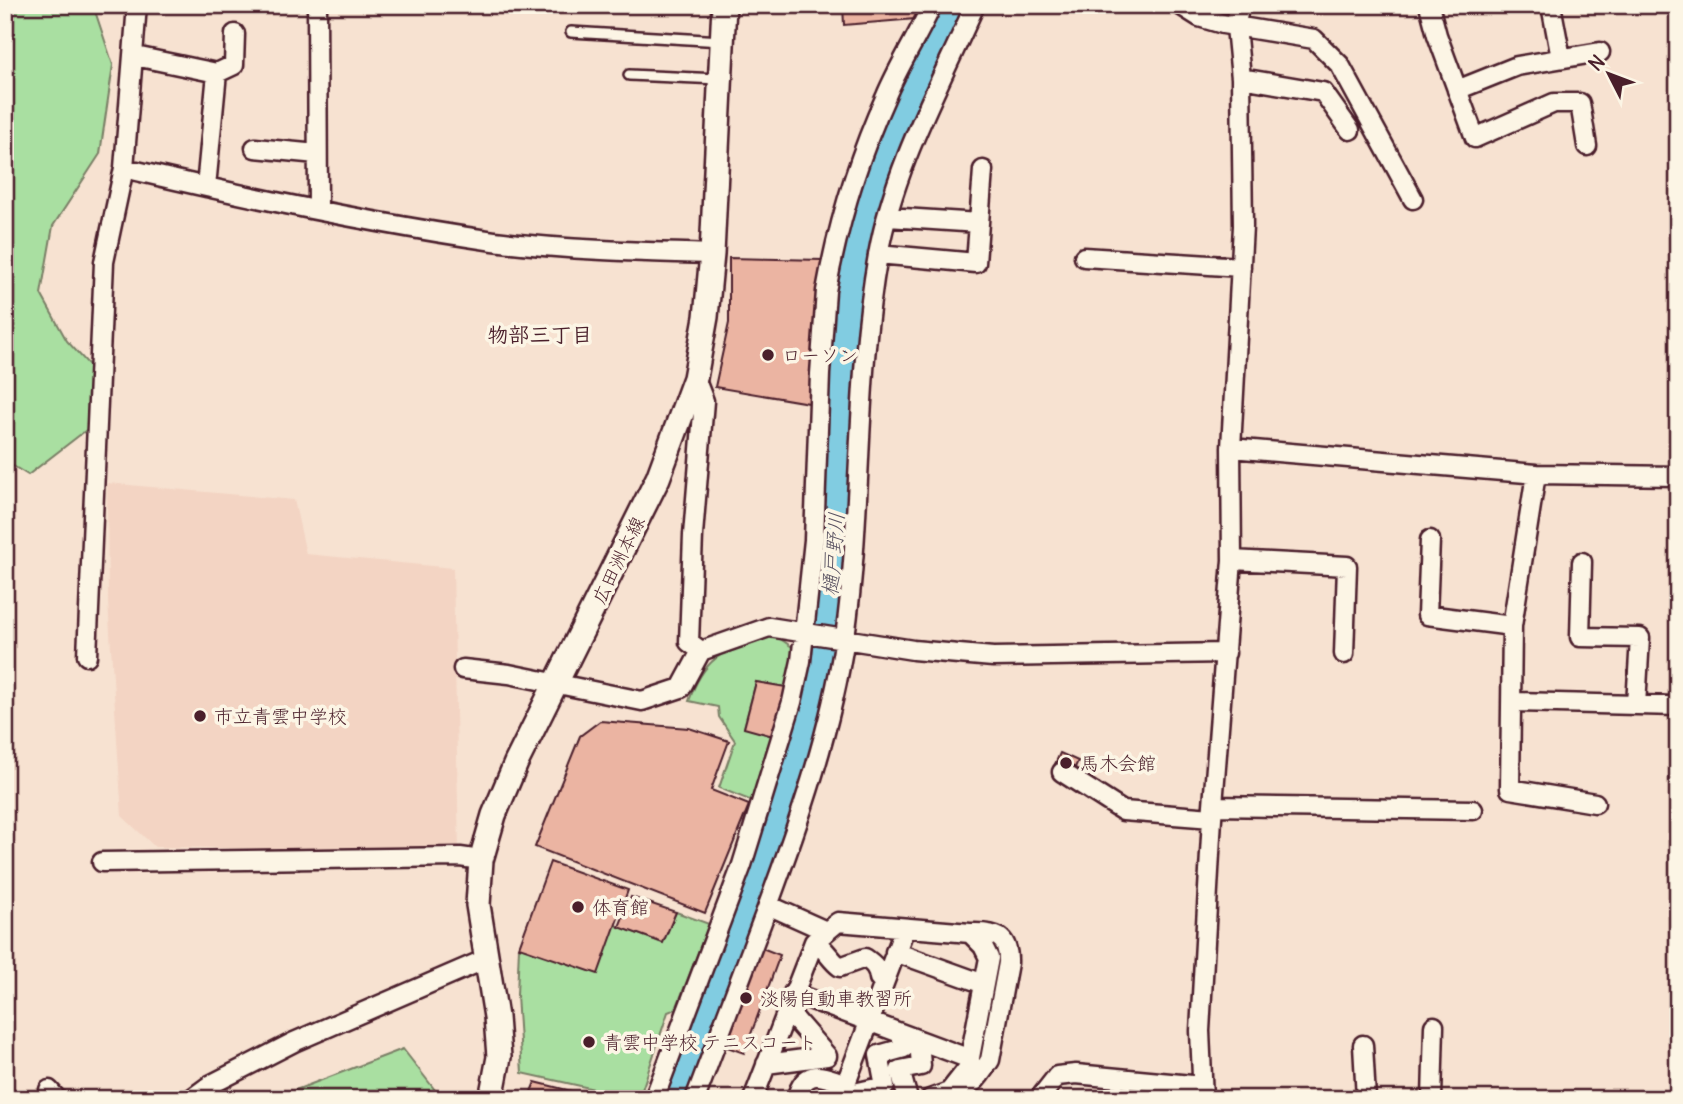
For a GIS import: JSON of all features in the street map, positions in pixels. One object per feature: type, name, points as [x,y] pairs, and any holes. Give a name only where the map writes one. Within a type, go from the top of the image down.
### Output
[{"type":"main road","name":"広田洲本線","points":[[491,1099],[499,1057],[496,1017],[478,905],[481,860],[494,815],[516,763],[658,478],[695,378],[706,317],[712,254],[724,5]]},
{"type":"street","points":[[87,656],[104,262],[124,168],[135,57],[137,5]]},
{"type":"street","points":[[317,5],[318,210]]},
{"type":"street","points":[[653,1099],[742,865],[792,702],[801,661],[814,540],[826,291],[835,244],[850,191],[886,95],[932,5]]},
{"type":"street","points":[[695,1099],[811,781],[831,703],[845,638],[867,334],[878,254],[909,146],[975,5]]},
{"type":"street","points":[[1180,5],[1199,17],[1236,27],[1314,38],[1340,65],[1413,199]]},
{"type":"street","points":[[1040,1099],[1057,1076],[1076,1074],[1203,1092],[1200,1031],[1232,560],[1231,448],[1243,226],[1241,78],[1236,27],[1239,5]]},
{"type":"street","points":[[1429,5],[1437,35],[1475,138],[1554,103],[1580,103],[1587,146]]},
{"type":"street","points":[[1551,5],[1560,58]]},
{"type":"street","points":[[135,57],[217,74],[234,65],[235,34]]},
{"type":"street","points":[[1458,90],[1517,66],[1600,52]]},
{"type":"street","points":[[206,187],[217,74]]},
{"type":"street","points":[[1241,78],[1323,92],[1350,130]]},
{"type":"street","points":[[255,148],[317,154]]},
{"type":"street","points":[[124,168],[318,210],[497,241],[630,252],[712,254]]},
{"type":"street","points":[[878,254],[975,263],[983,170]]},
{"type":"street","points":[[888,217],[979,223]]},
{"type":"street","points":[[1084,257],[1241,267]]},
{"type":"street","points":[[695,378],[704,401],[693,535],[689,642],[701,651]]},
{"type":"street","points":[[1231,448],[1536,474],[1678,476]]},
{"type":"street","points":[[1536,474],[1513,626],[1510,789],[1595,803]]},
{"type":"street","points":[[1430,540],[1426,615],[1513,626]]},
{"type":"street","points":[[1232,560],[1346,566],[1344,654]]},
{"type":"street","points":[[1582,562],[1580,637],[1640,638],[1636,705]]},
{"type":"street","points":[[463,669],[509,674],[642,701],[681,688],[701,651],[769,627],[913,650],[993,657],[1226,653]]},
{"type":"street","points":[[1512,702],[1678,706]]},
{"type":"street","points":[[1062,772],[1123,811],[1473,810]]},
{"type":"street","points":[[102,862],[460,857],[481,860]]},
{"type":"street","points":[[768,905],[820,936],[833,962],[840,967],[865,958],[873,963],[879,978],[884,982]]},
{"type":"street","points":[[753,1099],[790,1002],[820,936],[838,922],[970,933],[989,932],[1002,939],[1009,949],[990,1060],[966,1089],[938,1096]]},
{"type":"street","points":[[843,1093],[905,928]]},
{"type":"street","points":[[938,1096],[949,1092],[968,1069],[970,1059],[989,958],[983,946],[970,933]]},
{"type":"street","points":[[895,952],[984,984]]},
{"type":"street","points":[[191,1099],[211,1085],[294,1042],[486,959]]},
{"type":"street","points":[[790,1002],[869,1022],[970,1059]]},
{"type":"street","points":[[766,1064],[827,1056],[790,1002]]},
{"type":"street","points":[[1432,1099],[1434,1027]]},
{"type":"street","points":[[843,1093],[886,1086],[879,1055],[904,1048],[901,1034]]},
{"type":"street","points":[[908,1099],[900,1070],[921,1066],[919,1040]]},
{"type":"street","points":[[1363,1045],[1366,1099]]},
{"type":"street","points":[[796,1099],[804,1082],[812,1076],[824,1075],[843,1093]]},
{"type":"lane","points":[[571,32],[722,41]]},
{"type":"lane","points":[[629,75],[720,79]]},
{"type":"shaded area","points":[[107,483],[294,500],[306,554],[453,568],[459,852],[155,847],[122,816],[108,602]]},
{"type":"green space","points":[[5,5],[88,5],[95,11],[113,65],[100,154],[53,226],[41,294],[67,341],[100,377],[94,424],[28,475],[5,461]]},
{"type":"green space","points":[[773,634],[795,649],[786,687],[756,682],[744,727],[773,736],[752,801],[719,788],[735,741],[719,717],[718,707],[689,701],[696,684],[711,662],[732,649]]},
{"type":"green space","points":[[676,912],[709,924],[676,1009],[668,1012],[639,1099],[522,1073],[517,995],[519,947],[615,925],[662,943]]},
{"type":"green space","points":[[403,1049],[442,1099],[272,1099]]},
{"type":"building","points":[[843,5],[922,5],[915,19],[844,25]]},
{"type":"building","name":"ローソン","points":[[729,258],[823,260],[809,403],[715,387],[729,323]]},
{"type":"building","points":[[756,682],[786,687],[773,736],[744,728]]},
{"type":"building","points":[[600,721],[689,728],[729,741],[711,790],[749,805],[705,913],[535,847],[580,736]]},
{"type":"building","name":"馬木会館","points":[[1060,753],[1078,761],[1072,774],[1055,764]]},
{"type":"building","name":"体育館","points":[[550,862],[628,890],[598,974],[519,947]]},
{"type":"building","points":[[631,897],[676,912],[663,943],[619,927]]},
{"type":"building","name":"淡陽自動車教習所","points":[[749,943],[780,955],[744,1053],[713,1042]]},
{"type":"building","points":[[535,1082],[583,1094],[597,1099],[528,1099]]},
{"type":"waterway","name":"樋戸野川","points":[[674,1099],[746,909],[796,759],[830,602],[837,532],[840,383],[853,276],[873,195],[898,119],[954,5]]},
{"type":"place","name":"ローソン","points":[[768,355]]},
{"type":"place","name":"市立青雲中学校","points":[[200,716]]},
{"type":"place","name":"馬木会館","points":[[1066,763]]},
{"type":"place","name":"体育館","points":[[578,907]]},
{"type":"place","name":"淡陽自動車教習所","points":[[746,998]]},
{"type":"place","name":"青雲中学校 テニスコート","points":[[589,1042]]},
{"type":"district","name":"物部三丁目","points":[[540,334]]}]
